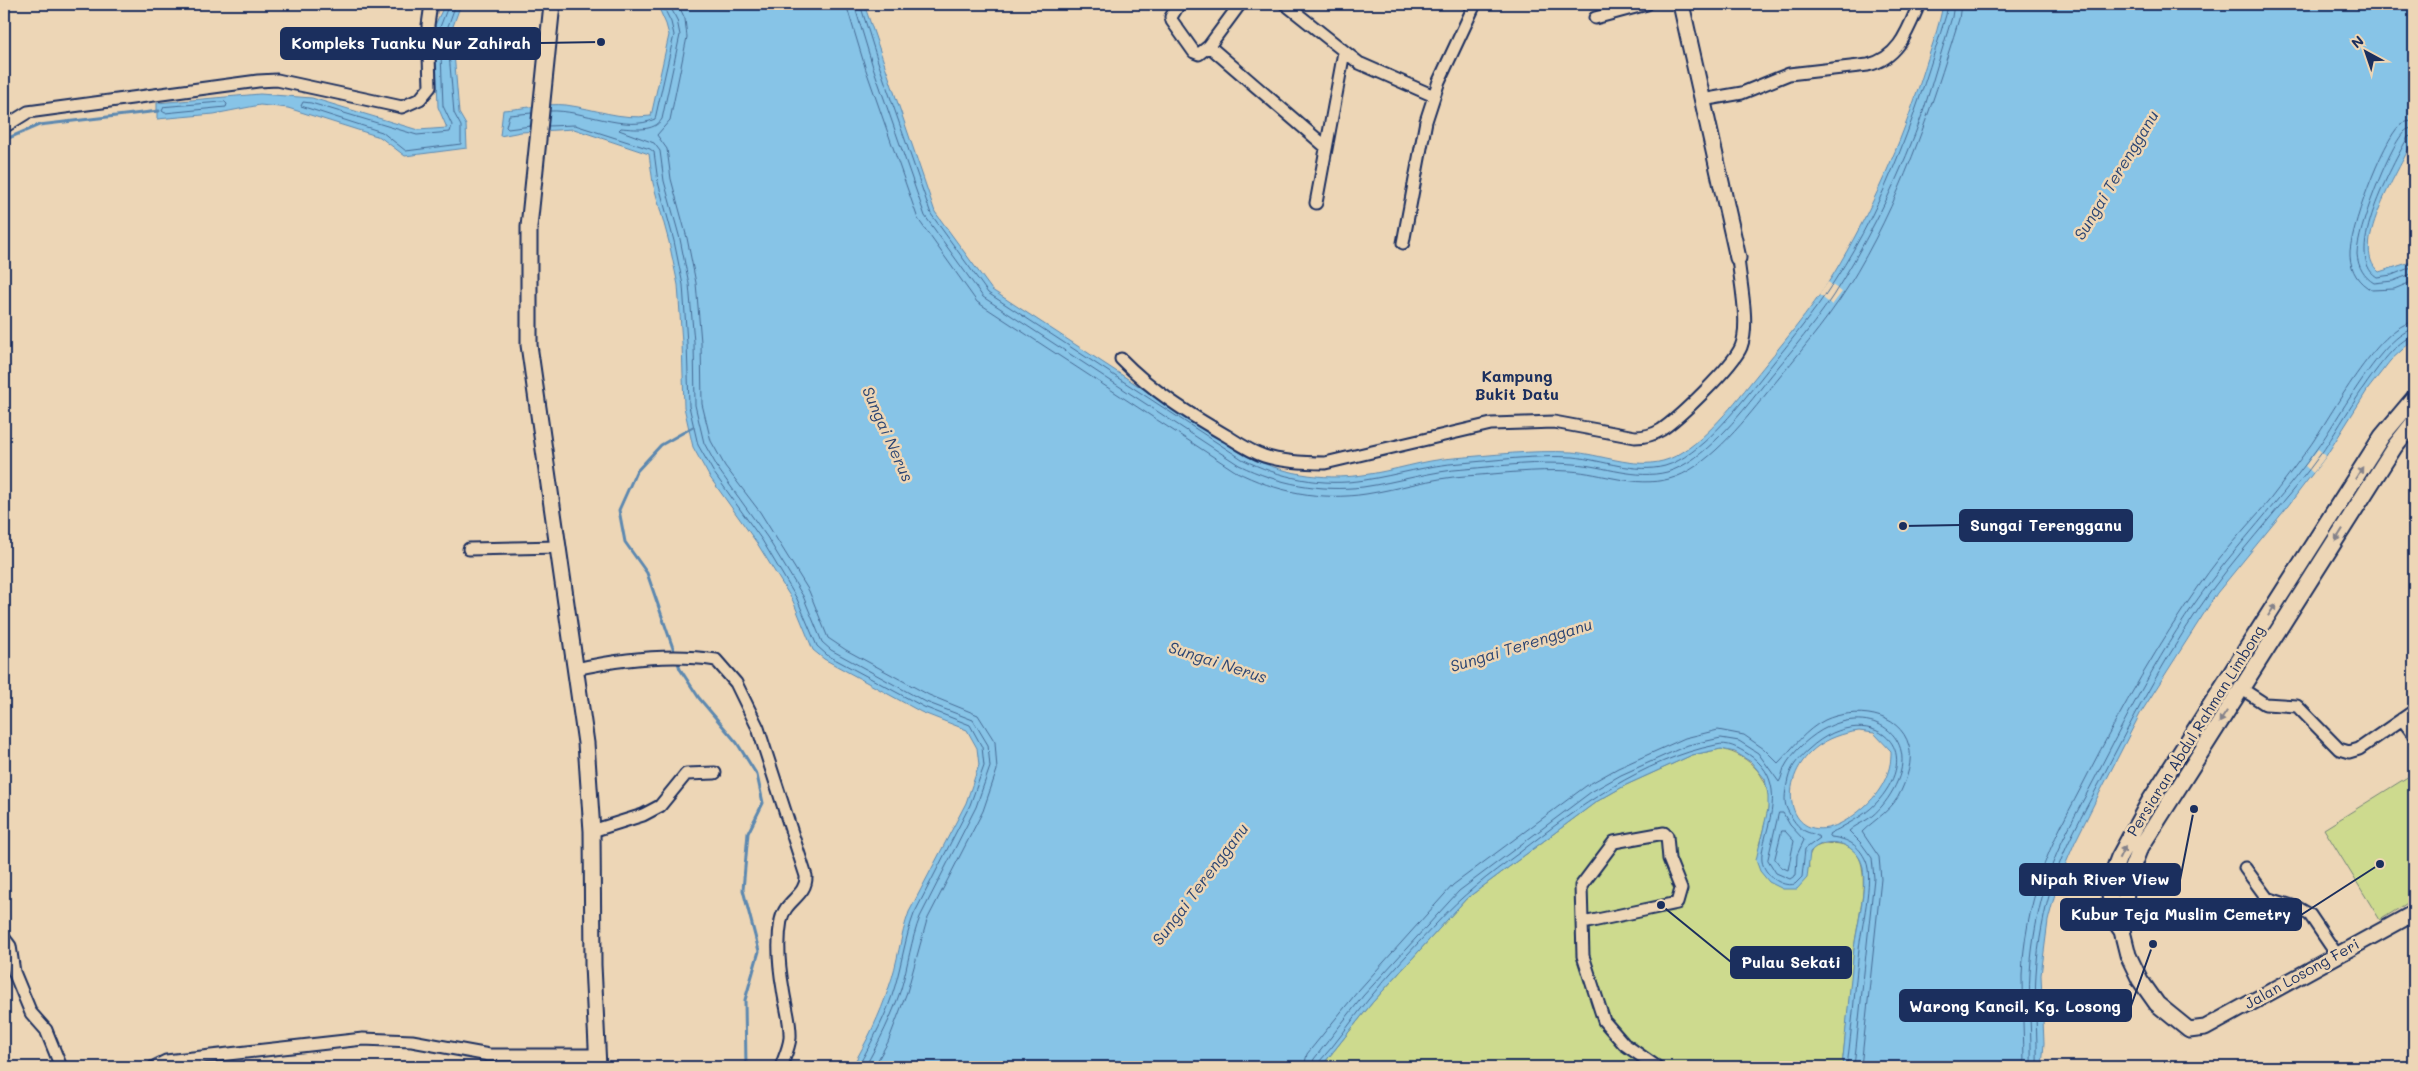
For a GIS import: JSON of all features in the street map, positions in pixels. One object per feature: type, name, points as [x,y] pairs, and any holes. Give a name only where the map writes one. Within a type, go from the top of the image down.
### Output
[{"type":"street","points":[[4,127],[28,112],[258,81],[277,80],[402,106],[413,104],[430,87],[428,25],[431,4]]},
{"type":"street","points":[[154,1067],[166,1061],[363,1039],[412,1041],[489,1055],[546,1056],[598,1061],[593,965],[592,831],[586,742],[529,345],[528,227],[552,4]]},
{"type":"street","points":[[1179,4],[1171,17],[1172,22],[1194,52],[1203,52],[1209,46],[1240,4]]},
{"type":"street","points":[[1285,4],[1344,52],[1376,72],[1434,96]]},
{"type":"street","points":[[1402,243],[1418,156],[1434,96],[1475,4]]},
{"type":"street","points":[[1595,18],[1647,4]]},
{"type":"street","points":[[1121,360],[1133,372],[1178,406],[1250,449],[1264,456],[1304,463],[1325,463],[1491,424],[1554,422],[1635,438],[1646,437],[1660,431],[1676,418],[1732,361],[1741,346],[1744,329],[1738,258],[1682,4]]},
{"type":"street","points":[[1702,100],[1742,93],[1789,74],[1868,65],[1880,61],[1891,55],[1902,42],[1920,4]]},
{"type":"street","points":[[1209,46],[1326,147]]},
{"type":"street","points":[[1316,203],[1344,52]]},
{"type":"street","name":"Persiaran Abdul Rahman Limbong","points":[[2122,931],[2115,921],[2110,895],[2111,878],[2119,856],[2148,802],[2382,436],[2414,398]]},
{"type":"street","name":"Persiaran Abdul Rahman Limbong","points":[[2122,931],[2125,920],[2126,883],[2139,850],[2172,794],[2242,689],[2395,446],[2414,422]]},
{"type":"street","points":[[469,549],[559,547]]},
{"type":"street","points":[[576,669],[605,662],[667,657],[716,660],[737,686],[758,728],[806,876],[806,885],[803,892],[786,906],[781,918],[780,960],[790,1027],[790,1040],[781,1067]]},
{"type":"street","points":[[2242,689],[2265,704],[2297,706],[2339,749],[2348,752],[2359,749],[2414,711]]},
{"type":"street","points":[[2402,718],[2414,735]]},
{"type":"street","points":[[592,831],[643,815],[660,806],[686,774],[715,773]]},
{"type":"street","points":[[1582,923],[1677,903],[1682,889],[1669,859],[1667,836],[1664,833],[1614,842],[1581,886],[1583,956],[1604,1021],[1624,1044],[1657,1067]]},
{"type":"street","points":[[2245,868],[2267,898],[2298,908],[2310,915],[2337,955]]},
{"type":"street","name":"Jalan Losong Feri","points":[[2122,931],[2132,967],[2148,994],[2188,1030],[2205,1028],[2414,913]]},
{"type":"street","points":[[4,938],[10,946],[14,972],[31,1013],[46,1030],[61,1067]]},
{"type":"street","points":[[541,1067],[546,1056]]},
{"type":"green space","points":[[1721,749],[1732,752],[1750,763],[1757,770],[1767,788],[1768,810],[1759,845],[1809,868],[1808,858],[1813,848],[1820,845],[1836,843],[1849,847],[1859,858],[1862,866],[1863,887],[1854,949],[1842,1067],[1321,1067],[1372,1003],[1466,899],[1596,802],[1626,785],[1692,755]]},
{"type":"green space","points":[[2414,773],[2414,899],[2380,920],[2324,829]]},
{"type":"water","points":[[445,4],[461,4],[452,29],[459,113],[466,125],[467,148],[405,156],[380,137],[288,108],[260,105],[214,114],[157,119],[157,103],[260,94],[312,98],[418,130],[447,128],[438,107],[435,25]]},
{"type":"water","name":"Sungai Nerus","points":[[657,4],[864,4],[935,212],[992,290],[1244,455],[1272,467],[1302,474],[1347,477],[1442,459],[1542,452],[1582,453],[1629,462],[1652,463],[1676,456],[1688,448],[1724,415],[1805,316],[1847,251],[1895,152],[1934,39],[1943,4],[2414,4],[2415,133],[2380,206],[2369,244],[2371,260],[2379,272],[2414,261],[2414,339],[2390,361],[2368,389],[2326,456],[2217,593],[2140,714],[2100,792],[2075,842],[2058,882],[2048,921],[2041,975],[2044,1043],[2042,1067],[1842,1067],[1854,949],[1863,894],[1864,873],[1861,860],[1853,850],[1846,846],[1834,842],[1826,843],[1819,845],[1810,852],[1807,878],[1797,889],[1783,889],[1769,882],[1760,871],[1756,860],[1768,809],[1765,779],[1751,762],[1735,752],[1721,749],[1692,755],[1626,785],[1596,802],[1466,899],[1372,1003],[1321,1067],[852,1067],[873,1028],[892,978],[909,912],[966,803],[979,765],[977,748],[967,730],[921,712],[824,659],[813,650],[793,601],[757,543],[709,476],[693,447],[684,407],[678,285],[653,183],[649,154],[574,129],[521,132],[500,136],[503,110],[543,105],[566,105],[628,117],[651,116],[669,35]],"holes":[[[1859,731],[1874,733],[1891,751],[1887,775],[1875,795],[1864,807],[1836,826],[1814,828],[1799,819],[1792,802],[1793,780],[1805,759],[1826,741]]]},
{"type":"pier","points":[[1828,282],[1842,292],[1832,305],[1819,295]]},
{"type":"pier","points":[[2318,449],[2326,456],[2313,473],[2305,466]]},
{"type":"waterway","points":[[4,140],[39,125],[159,111]]},
{"type":"waterway","points":[[675,654],[647,573],[625,542],[619,510],[636,472],[661,445],[693,427]]},
{"type":"waterway","points":[[677,659],[680,669],[699,698],[737,743],[757,775],[763,803],[748,833],[743,890],[759,951],[745,1000],[746,1067]]},
{"type":"place","name":"Kompleks Tuanku Nur Zahirah","points":[[601,42]]},
{"type":"place","name":"Sungai Terengganu","points":[[1903,526]]},
{"type":"place","name":"Nipah River View","points":[[2194,809]]},
{"type":"place","name":"Kubur Teja Muslim Cemetry","points":[[2380,864]]},
{"type":"place","name":"Pulau Sekati","points":[[1661,905]]},
{"type":"place","name":"Warong Kancil, Kg. Losong","points":[[2153,944]]},
{"type":"district","name":"Kampung Bukit Datu","points":[[1517,385]]}]
